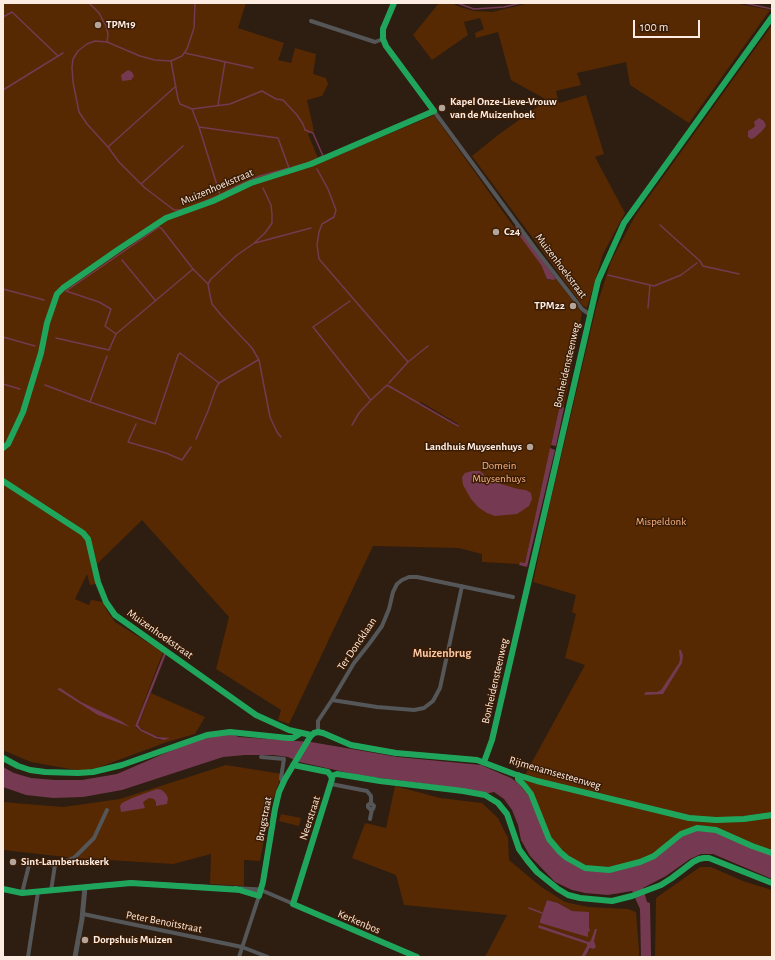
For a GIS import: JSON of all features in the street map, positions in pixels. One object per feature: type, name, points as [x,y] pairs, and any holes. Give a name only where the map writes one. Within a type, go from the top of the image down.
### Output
[{"type":"street","points":[[311,21],[375,42],[383,39],[383,28],[394,3]]},
{"type":"street","name":"Bonheidensteenweg","points":[[484,762],[492,740],[589,314],[598,281],[624,223],[772,17]]},
{"type":"street","name":"Muizenhoekstraat","points":[[383,39],[386,46],[537,251],[582,309],[589,314]]},
{"type":"street","name":"Muizenhoekstraat","points":[[3,448],[8,444],[23,412],[41,353],[47,323],[57,294],[62,288],[166,218],[213,201],[251,183],[311,164],[434,111]]},
{"type":"street","name":"Muizenhoekstraat","points":[[3,480],[83,533],[88,539],[98,582],[106,602],[116,615],[256,715],[310,737]]},
{"type":"street","name":"Ter Doncklaan","points":[[318,732],[318,721],[354,662],[382,626],[389,609],[393,592],[397,584],[402,580],[409,577],[417,577],[513,598]]},
{"type":"street","points":[[332,700],[377,707],[414,710],[424,708],[433,700],[440,688],[462,586]]},
{"type":"street","points":[[310,737],[318,732]]},
{"type":"street","name":"Rijmenamsesteenweg","points":[[318,732],[324,733],[351,745],[396,753],[484,762],[536,781],[689,818],[716,820],[744,819],[772,814]]},
{"type":"street","name":"Brugstraat","points":[[260,893],[276,805],[283,784],[310,737]]},
{"type":"street","name":"Brugstraat","points":[[261,757],[284,759],[281,778],[283,784]]},
{"type":"street","name":"Neerstraat","points":[[293,904],[331,784],[331,776],[328,772],[294,764]]},
{"type":"street","name":"Neerstraat","points":[[331,784],[367,791],[370,796],[371,803],[368,807],[372,809],[370,819]]},
{"type":"street","points":[[22,893],[30,861],[55,865],[74,858],[94,838],[107,810]]},
{"type":"street","points":[[51,891],[55,865]]},
{"type":"street","points":[[3,889],[22,893],[51,891],[85,886],[131,883],[236,889],[260,893],[239,957]]},
{"type":"street","points":[[74,957],[83,914],[85,886]]},
{"type":"street","points":[[28,957],[38,892]]},
{"type":"street","name":"Kerkenbos","points":[[260,893],[293,904],[417,957]]},
{"type":"street","name":"Peter Benoitstraat","points":[[83,914],[242,947],[268,957]]},
{"type":"green space","name":"Domein Muysenhuys","points":[[3,3],[246,3],[238,28],[284,43],[278,60],[291,63],[295,48],[316,54],[313,74],[326,78],[328,84],[322,96],[307,100],[314,131],[308,134],[320,163],[434,115],[541,265],[547,279],[556,279],[582,313],[564,406],[559,409],[525,563],[482,562],[482,554],[459,548],[373,546],[289,724],[278,720],[281,710],[216,669],[229,617],[142,520],[93,568],[96,584],[90,585],[87,574],[75,599],[89,605],[91,600],[103,602],[107,611],[115,622],[163,652],[136,723],[136,728],[160,740],[163,738],[148,733],[138,726],[151,693],[205,717],[195,734],[167,742],[97,768],[81,771],[31,762],[5,751],[3,748]],"holes":[[[421,402],[458,424],[457,427],[445,418],[418,404]]]},
{"type":"green space","points":[[439,3],[453,3],[457,6],[474,11],[492,12],[530,3],[734,3],[770,10],[689,123],[630,85],[626,62],[577,73],[581,85],[556,91],[559,103],[586,95],[604,154],[595,157],[625,213],[603,254],[587,308],[583,306],[472,156],[498,135],[547,100],[511,80],[498,32],[476,38],[475,33],[484,29],[480,18],[464,22],[468,35],[432,60],[413,35]]},
{"type":"green space","name":"Mispeldonk","points":[[772,25],[772,855],[718,832],[700,829],[677,838],[652,859],[645,862],[606,872],[584,870],[571,863],[553,847],[544,832],[532,800],[518,783],[526,773],[585,665],[565,658],[576,614],[572,612],[576,595],[533,582],[549,508],[596,308],[611,261],[635,216]]},
{"type":"green space","points":[[226,765],[282,774],[270,808],[260,861],[244,860],[244,886],[210,884],[211,854],[173,864],[74,858],[3,850],[3,802],[63,807],[120,799]]},
{"type":"green space","points":[[395,786],[440,798],[482,803],[498,818],[508,838],[509,860],[540,886],[565,902],[588,907],[628,909],[636,912],[639,957],[585,957],[591,948],[594,949],[596,947],[591,941],[589,942],[539,925],[587,944],[588,946],[581,957],[485,957],[507,915],[404,905],[396,875],[352,858],[365,823],[386,828]],"holes":[[[547,900],[558,903],[572,911],[588,913],[590,928],[588,932],[540,923]]]},
{"type":"green space","points":[[281,814],[301,818],[299,826],[279,821]]},
{"type":"green space","points":[[700,867],[711,867],[743,881],[772,890],[772,957],[655,957],[656,898]]},
{"type":"shaded area","points":[[128,70],[132,72],[134,76],[131,80],[122,81],[121,75]]},
{"type":"shaded area","points":[[759,118],[764,121],[766,126],[761,132],[751,139],[748,137],[748,131],[755,126],[754,122]]},
{"type":"shaded area","points":[[516,225],[556,279],[547,279],[541,265],[519,235],[515,226]]},
{"type":"shaded area","points":[[563,406],[564,408],[556,446],[551,445],[559,409]]},
{"type":"shaded area","points":[[550,448],[555,450],[527,567],[519,565],[520,562],[525,563]]},
{"type":"shaded area","points":[[480,471],[501,484],[526,490],[531,493],[532,499],[529,506],[517,514],[495,516],[487,513],[478,507],[471,499],[463,485],[462,477],[465,473]]},
{"type":"shaded area","points":[[679,650],[681,650],[683,655],[682,663],[663,694],[645,695],[644,694],[646,692],[657,692],[661,690],[679,663]]},
{"type":"shaded area","points":[[164,653],[166,654],[138,725],[141,729],[158,737],[170,738],[164,740],[155,738],[141,731],[135,726]]},
{"type":"shaded area","points":[[60,688],[81,702],[121,721],[130,727],[98,715],[57,689]]},
{"type":"shaded area","points":[[231,734],[239,737],[311,742],[398,757],[481,765],[511,778],[518,783],[532,800],[544,832],[553,847],[571,863],[584,870],[606,872],[645,862],[652,859],[677,838],[693,831],[704,829],[717,832],[772,855],[772,879],[713,854],[701,854],[690,859],[666,876],[643,888],[647,902],[650,903],[651,957],[641,957],[640,909],[632,891],[608,895],[585,893],[572,890],[555,882],[530,856],[521,840],[518,825],[512,810],[504,799],[494,792],[485,794],[442,786],[358,775],[299,762],[288,757],[273,755],[223,757],[122,790],[83,797],[53,798],[26,795],[3,787],[3,767],[14,773],[31,778],[82,780],[117,774],[193,741]]},
{"type":"shaded area","points":[[157,789],[162,790],[166,794],[168,798],[167,804],[156,806],[154,799],[149,798],[143,802],[145,808],[121,812],[120,806],[122,803]]},
{"type":"shaded area","points":[[547,900],[558,903],[572,911],[589,912],[590,931],[588,932],[588,937],[540,923]]},
{"type":"shaded area","points":[[539,925],[589,942],[595,929],[597,929],[594,941],[596,947],[594,949],[590,948],[585,957],[581,957],[587,944],[539,928]]},
{"type":"waterway","points":[[89,3],[99,13],[106,26],[108,34],[107,42]]},
{"type":"waterway","points":[[192,109],[220,195],[191,207],[174,210],[145,188],[119,162],[108,147],[87,124],[79,112],[73,82],[72,67],[73,59],[78,51],[87,44],[95,41],[107,42],[140,56],[155,60],[171,61],[182,56],[187,49],[194,28],[195,3]]},
{"type":"waterway","points":[[457,3],[474,9],[504,7],[521,3]]},
{"type":"waterway","points":[[744,3],[772,9]]},
{"type":"waterway","points":[[3,17],[12,12],[58,56]]},
{"type":"waterway","points":[[3,90],[63,53]]},
{"type":"waterway","points":[[185,53],[253,68]]},
{"type":"waterway","points":[[171,61],[180,104],[192,109],[230,104],[262,91],[276,99],[283,100],[297,115],[305,130],[313,133],[323,156],[308,163],[293,167]]},
{"type":"waterway","points":[[218,105],[225,62]]},
{"type":"waterway","points":[[108,147],[176,86]]},
{"type":"waterway","points":[[199,127],[278,138],[289,168],[260,176],[220,195]]},
{"type":"waterway","points":[[141,184],[183,146]]},
{"type":"waterway","points":[[317,169],[328,189],[336,210],[334,217],[322,224],[319,232],[317,245],[319,259],[408,362],[428,346]]},
{"type":"waterway","points":[[263,188],[271,205],[272,223],[265,233],[253,244],[237,255],[211,279],[208,284],[212,304],[252,348],[259,360],[270,417],[281,437]]},
{"type":"waterway","points":[[660,225],[700,261],[703,266],[739,274]]},
{"type":"waterway","points":[[116,334],[105,326],[111,309],[99,302],[66,291],[159,227],[193,269]]},
{"type":"waterway","points":[[255,243],[311,228]]},
{"type":"waterway","points":[[122,260],[155,300]]},
{"type":"waterway","points":[[608,275],[654,286],[681,275],[697,263]]},
{"type":"waterway","points":[[56,338],[109,350],[116,334],[193,269],[208,284]]},
{"type":"waterway","points":[[648,308],[650,285]]},
{"type":"waterway","points":[[3,289],[44,300]]},
{"type":"waterway","points":[[350,301],[313,327],[369,398],[371,400],[387,385],[458,426]]},
{"type":"waterway","points":[[3,337],[35,346]]},
{"type":"waterway","points":[[90,402],[155,424],[178,355],[180,353],[219,383],[258,360]]},
{"type":"waterway","points":[[45,385],[90,402],[107,356]]},
{"type":"waterway","points":[[389,383],[408,362]]},
{"type":"waterway","points":[[196,439],[219,383]]},
{"type":"waterway","points":[[3,384],[20,389]]},
{"type":"waterway","points":[[352,425],[359,413],[371,400]]},
{"type":"waterway","points":[[136,424],[128,442],[166,453],[182,460],[191,447]]},
{"type":"waterway","points":[[529,908],[542,913]]},
{"type":"cycle path","points":[[3,448],[8,444],[23,412],[41,353],[47,323],[57,294],[63,288],[166,218],[213,201],[251,183],[311,164],[434,111],[386,46],[383,39],[383,29],[394,3]]},
{"type":"cycle path","points":[[484,762],[492,740],[598,281],[624,223],[772,17]]},
{"type":"cycle path","points":[[3,481],[83,533],[88,539],[98,582],[106,602],[115,615],[256,715],[289,730],[311,735]]},
{"type":"cycle path","points":[[3,758],[18,766],[30,770],[45,772],[93,772],[122,765],[207,735],[230,732],[293,738],[301,733]]},
{"type":"cycle path","points":[[236,889],[259,896],[263,882],[279,792],[310,737],[314,733],[318,732],[351,745],[396,753],[477,760],[537,781],[689,818],[716,820],[744,819],[772,815]]},
{"type":"cycle path","points":[[293,765],[328,772],[332,779],[293,904],[417,957]]},
{"type":"cycle path","points":[[331,776],[337,774],[485,795],[498,803],[507,814],[519,849],[537,872],[558,889],[568,895],[580,898],[612,901],[632,896],[661,885],[693,862],[704,858],[709,858],[772,883]]},
{"type":"cycle path","points":[[518,775],[518,779],[531,794],[549,839],[567,858],[585,868],[609,870],[640,862],[654,856],[681,834],[697,828],[716,830],[772,853]]},
{"type":"cycle path","points":[[3,889],[22,893],[131,883],[241,890]]},
{"type":"place","name":"TPM19","points":[[98,25]]},
{"type":"place","name":"Kapel Onze-Lieve-Vrouw van de Muizenhoek","points":[[442,108]]},
{"type":"place","name":"C24","points":[[496,232]]},
{"type":"place","name":"TPM22","points":[[573,306]]},
{"type":"place","name":"Landhuis Muysenhuys","points":[[530,447]]},
{"type":"place","name":"Sint-Lambertuskerk","points":[[13,862]]},
{"type":"place","name":"Dorpshuis Muizen","points":[[85,940]]},
{"type":"district","name":"Muizenbrug","points":[[442,653]]}]
